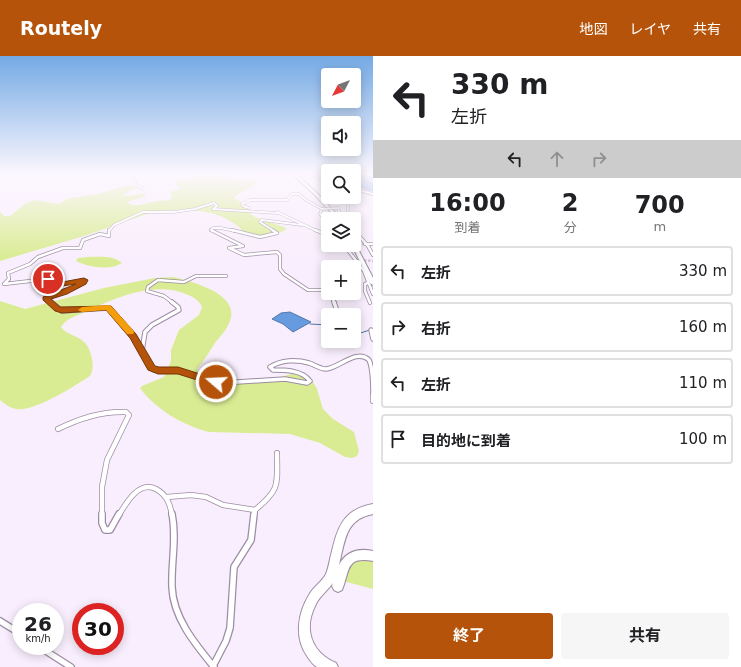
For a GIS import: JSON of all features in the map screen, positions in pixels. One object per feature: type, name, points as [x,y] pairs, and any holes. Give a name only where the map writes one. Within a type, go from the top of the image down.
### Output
[{"type":"highway","points":[[320,203],[329,212]]},
{"type":"highway","points":[[324,203],[333,212]]},
{"type":"highway","points":[[361,251],[373,272]]},
{"type":"highway","points":[[357,252],[371,283]]},
{"type":"highway","points":[[332,667],[320,662],[308,649],[306,640],[308,611],[316,594],[327,583],[331,576],[342,531],[346,524],[358,513],[373,509]]},
{"type":"highway","points":[[338,586],[341,570],[345,562],[360,554],[373,556]]},
{"type":"street","points":[[278,212],[226,208],[213,209],[217,206],[214,203],[195,209],[174,212],[143,212],[114,225],[109,230],[109,236],[100,234],[81,242],[80,248],[63,248],[38,257],[30,264],[8,273],[9,279],[4,284],[48,279],[57,285],[84,280],[84,283],[65,292],[46,298],[62,311],[108,308],[133,336],[151,368],[154,370],[178,371],[222,383],[285,379],[307,383],[310,381],[303,375],[290,370],[273,370],[270,367],[273,364],[297,361],[328,369],[335,368],[351,358],[360,357],[371,362],[373,366],[373,401]]},
{"type":"street","points":[[245,203],[242,204],[247,208],[269,209],[321,232]]},
{"type":"street","points":[[310,203],[322,209],[338,208],[340,212]]},
{"type":"street","points":[[321,215],[322,209]]},
{"type":"street","points":[[302,225],[262,220],[260,222],[277,233],[258,236],[241,234],[224,228],[213,228],[211,230],[218,235],[242,245],[243,246],[229,248],[242,254],[248,255],[277,252],[280,255],[280,269],[284,274],[308,290],[321,289]]},
{"type":"street","points":[[361,239],[373,255]]},
{"type":"street","points":[[365,244],[373,244]]},
{"type":"street","points":[[351,252],[358,260],[371,283],[373,294]]},
{"type":"street","points":[[142,351],[145,332],[152,325],[179,310],[178,307],[164,296],[149,292],[147,290],[148,287],[158,280],[184,282],[196,276],[226,276]]},
{"type":"street","points":[[370,303],[364,288],[365,284],[371,283]]},
{"type":"street","points":[[333,300],[336,308]]},
{"type":"street","points":[[373,331],[371,330],[373,339]]},
{"type":"street","points":[[58,429],[78,419],[101,414],[126,412],[129,415],[105,466],[102,500],[102,524],[105,530],[110,530],[127,501],[140,490],[149,487],[154,488],[167,497],[171,508],[174,528],[172,590],[174,601],[187,630],[200,651],[213,666],[226,641],[230,628],[234,568],[238,559],[251,540],[255,510]]},
{"type":"street","points":[[167,497],[191,495],[206,496],[223,505],[255,510],[271,498],[277,490],[277,453]]},
{"type":"street","points":[[0,621],[12,628]]},
{"type":"street","points":[[52,655],[71,667]]},
{"type":"green space","points":[[27,203],[59,204],[61,203],[128,203],[133,205],[150,203],[242,203],[253,216],[287,228],[284,231],[269,237],[257,237],[245,233],[238,226],[223,217],[211,213],[187,209],[159,211],[84,236],[0,261],[0,211],[4,216],[10,216]]},
{"type":"green space","points":[[78,258],[110,258],[118,260],[122,263],[111,267],[99,267],[76,261]]},
{"type":"green space","points":[[173,277],[201,285],[211,290],[227,301],[231,309],[231,317],[228,325],[197,369],[199,373],[205,377],[257,382],[297,373],[305,375],[313,382],[317,389],[323,409],[333,419],[354,432],[359,451],[357,456],[352,458],[345,457],[320,443],[290,434],[209,432],[190,426],[171,416],[146,396],[140,388],[164,377],[171,361],[171,350],[179,330],[199,315],[202,307],[199,302],[186,294],[172,290],[157,289],[127,295],[71,318],[61,327],[66,332],[77,337],[86,344],[93,363],[90,376],[44,403],[33,407],[16,409],[0,400],[0,301],[25,309],[104,288],[155,278]]},
{"type":"green space","points":[[358,559],[373,559],[373,589],[343,581],[351,563]]},
{"type":"water","points":[[290,312],[311,322],[293,332],[283,324],[272,319],[281,313]]},
{"type":"waterway","points":[[310,324],[321,325]]},
{"type":"waterway","points":[[361,333],[373,329]]},
{"type":"tunnel","points":[[361,260],[373,261]]},
{"type":"slow traffic","points":[[82,310],[108,308],[130,332]]},
{"type":"route","points":[[48,279],[57,285],[64,285],[75,281],[84,280],[84,283],[65,292],[46,298],[47,300],[62,311],[108,308],[115,314],[133,336],[151,368],[154,370],[178,371],[216,382]]}]
